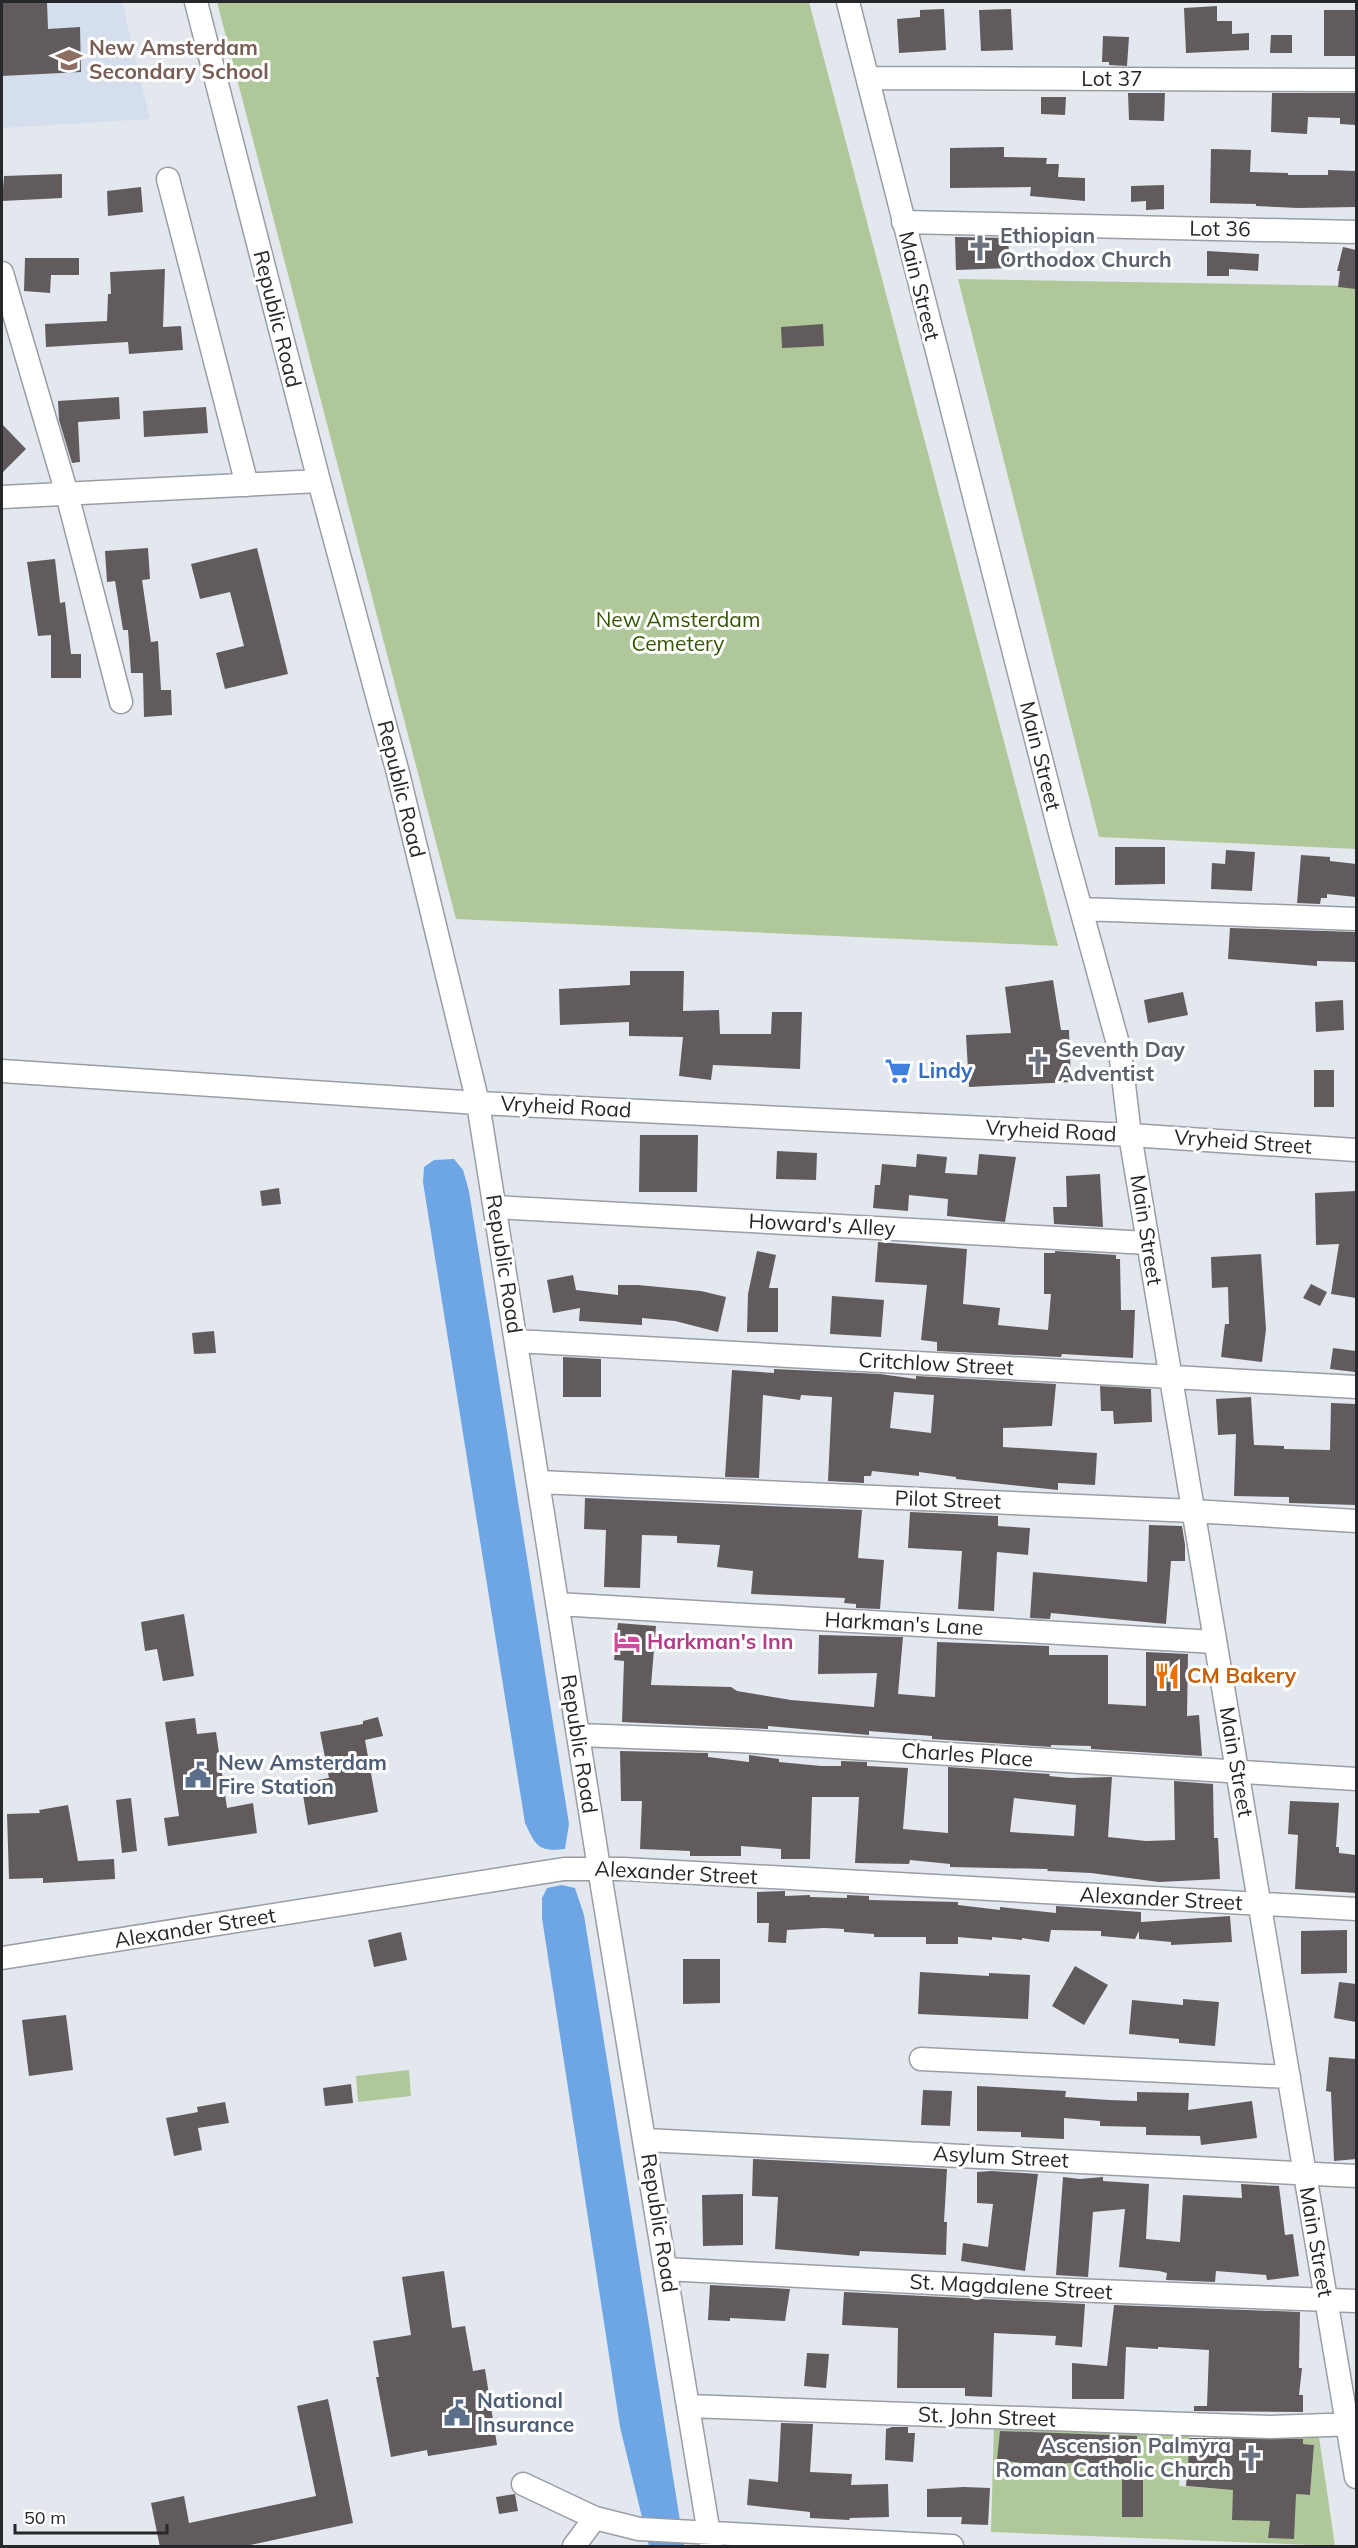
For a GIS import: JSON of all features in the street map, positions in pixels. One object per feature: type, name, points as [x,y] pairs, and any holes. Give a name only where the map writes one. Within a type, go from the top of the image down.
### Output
[{"type":"street","name":"Republic Road","points":[[196,2],[319,482],[398,773],[478,1102],[599,1868],[710,2540]]},
{"type":"street","name":"Main Street","points":[[848,2],[903,222],[1120,1051],[1130,1135],[1304,2172],[1326,2299],[1352,2424],[1356,2477]]},
{"type":"street","name":"Lot 37","points":[[868,78],[1356,80]]},
{"type":"street","points":[[168,179],[248,485]]},
{"type":"street","name":"Lot 36","points":[[903,222],[1356,232]]},
{"type":"street","points":[[2,273],[67,494],[121,702]]},
{"type":"street","points":[[2,497],[319,482]]},
{"type":"street","points":[[1082,909],[1356,919]]},
{"type":"street","name":"Vryheid Road","points":[[2,1071],[478,1102],[1130,1135]]},
{"type":"street","name":"Vryheid Street","points":[[1130,1135],[1356,1150]]},
{"type":"street","name":"Howard's Alley","points":[[495,1207],[1148,1243]]},
{"type":"street","name":"Critchlow Street","points":[[516,1341],[1356,1388]]},
{"type":"street","name":"Pilot Street","points":[[539,1482],[1193,1511],[1356,1521]]},
{"type":"street","name":"Harkman's Lane","points":[[557,1604],[1215,1642]]},
{"type":"street","name":"Charles Place","points":[[578,1735],[740,1742],[1356,1779]]},
{"type":"street","name":"Alexander Street","points":[[2,1959],[564,1869],[599,1868],[1356,1909]]},
{"type":"street","points":[[921,2059],[1289,2077]]},
{"type":"street","name":"Asylum Street","points":[[645,2140],[1356,2176]]},
{"type":"street","name":"St. Magdalene Street","points":[[666,2269],[1046,2289],[1356,2301]]},
{"type":"street","name":"St. John Street","points":[[688,2406],[1270,2427],[1352,2424]]},
{"type":"street","points":[[523,2484],[596,2518],[639,2529],[710,2540],[952,2547]]},
{"type":"street","points":[[574,2547],[596,2518]]},
{"type":"shaded area","name":"New Amsterdam Secondary School","points":[[2,2],[122,2],[150,119],[2,128]]},
{"type":"green space","name":"New Amsterdam Cemetery","points":[[217,2],[809,2],[1058,946],[456,919]]},
{"type":"green space","points":[[958,279],[1356,286],[1356,849],[1099,837]]},
{"type":"green space","points":[[409,2070],[411,2096],[358,2102],[356,2076]]},
{"type":"green space","points":[[994,2424],[1319,2437],[1335,2546],[991,2532]],"holes":[[[1190,2436],[1314,2445],[1310,2495],[1179,2486],[1180,2471],[1187,2471]]]},
{"type":"water","points":[[454,1159],[463,1170],[469,1191],[569,1824],[565,1849],[549,1849],[539,1846],[525,1823],[423,1182],[424,1167],[434,1160]]},
{"type":"water","points":[[562,1885],[575,1888],[584,1915],[684,2546],[649,2546],[620,2427],[542,1918],[542,1898],[547,1888]]},
{"type":"building","points":[[2,2],[47,2],[48,29],[80,27],[81,72],[2,76]]},
{"type":"building","points":[[1217,6],[1217,21],[1232,21],[1232,34],[1249,33],[1249,50],[1186,53],[1184,8]]},
{"type":"building","points":[[944,9],[946,50],[899,53],[897,19],[920,17],[920,10]]},
{"type":"building","points":[[1011,9],[1013,50],[981,51],[979,10]]},
{"type":"building","points":[[1324,10],[1356,10],[1356,56],[1324,56]]},
{"type":"building","points":[[1271,35],[1292,35],[1292,53],[1270,53]]},
{"type":"building","points":[[1103,36],[1129,37],[1127,66],[1109,65],[1109,62],[1102,62]]},
{"type":"building","points":[[1128,93],[1165,93],[1164,121],[1129,120]]},
{"type":"building","points":[[1272,93],[1356,93],[1356,125],[1340,124],[1340,118],[1308,117],[1307,134],[1271,132]]},
{"type":"building","points":[[1041,97],[1066,97],[1065,115],[1041,114]]},
{"type":"building","points":[[1004,147],[1004,157],[1047,158],[1046,164],[1059,164],[1058,177],[1085,178],[1085,201],[1030,196],[1031,187],[950,188],[950,148]]},
{"type":"building","points":[[1211,149],[1251,150],[1250,172],[1328,175],[1328,170],[1356,171],[1356,207],[1298,208],[1210,203]]},
{"type":"building","points":[[62,174],[62,198],[2,201],[4,176]]},
{"type":"building","points":[[1164,185],[1164,209],[1146,210],[1146,201],[1131,202],[1131,186]]},
{"type":"building","points":[[141,187],[143,212],[108,216],[107,191]]},
{"type":"building","points":[[955,237],[1008,238],[1010,268],[956,270]]},
{"type":"building","points":[[1343,247],[1356,250],[1356,289],[1338,287],[1340,271],[1337,271]]},
{"type":"building","points":[[1207,251],[1259,254],[1258,271],[1229,269],[1229,276],[1207,276]]},
{"type":"building","points":[[25,258],[79,258],[79,275],[51,275],[50,293],[24,291]]},
{"type":"building","points":[[165,269],[163,327],[181,326],[183,350],[129,354],[128,342],[46,347],[45,324],[107,321],[108,294],[111,294],[110,272]]},
{"type":"building","points":[[823,324],[824,346],[782,348],[781,327]]},
{"type":"building","points":[[119,397],[120,419],[78,422],[80,462],[72,463],[59,420],[58,401]]},
{"type":"building","points":[[206,407],[208,433],[144,437],[143,411]]},
{"type":"building","points":[[2,424],[26,449],[2,473]]},
{"type":"building","points":[[148,548],[150,579],[142,580],[151,642],[158,641],[161,690],[171,690],[172,715],[144,717],[143,673],[131,673],[128,630],[123,630],[115,581],[107,582],[105,551]]},
{"type":"building","points":[[257,548],[288,674],[225,689],[216,653],[244,646],[230,592],[200,599],[191,564]]},
{"type":"building","points":[[55,559],[60,603],[65,602],[71,654],[81,654],[81,678],[51,678],[51,635],[38,636],[27,562]]},
{"type":"building","points":[[1115,847],[1165,847],[1165,884],[1115,885]]},
{"type":"building","points":[[1226,850],[1255,852],[1252,891],[1211,889],[1212,863],[1225,864]]},
{"type":"building","points":[[1301,855],[1330,857],[1330,861],[1356,864],[1356,897],[1327,894],[1327,898],[1321,898],[1320,904],[1297,903]]},
{"type":"building","points":[[1230,928],[1356,932],[1356,962],[1317,961],[1317,966],[1228,959]]},
{"type":"building","points":[[630,971],[684,971],[683,1011],[719,1010],[720,1034],[771,1034],[772,1012],[802,1012],[800,1069],[713,1065],[711,1080],[679,1076],[683,1037],[629,1036],[629,1022],[560,1025],[559,989],[630,985]]},
{"type":"building","points":[[1053,980],[1061,1030],[1069,1030],[1071,1082],[969,1087],[966,1035],[1011,1033],[1005,987]]},
{"type":"building","points":[[1183,992],[1188,1015],[1148,1023],[1144,1000]]},
{"type":"building","points":[[1343,1000],[1344,1030],[1316,1032],[1315,1002]]},
{"type":"building","points":[[1314,1070],[1334,1070],[1334,1107],[1314,1107]]},
{"type":"building","points":[[640,1135],[698,1135],[697,1192],[639,1192]]},
{"type":"building","points":[[777,1151],[817,1153],[816,1180],[776,1179]]},
{"type":"building","points":[[917,1154],[947,1157],[945,1173],[977,1175],[979,1154],[1016,1157],[1005,1222],[947,1216],[948,1199],[909,1195],[908,1211],[873,1208],[875,1185],[880,1185],[882,1164],[916,1167]]},
{"type":"building","points":[[1100,1174],[1103,1227],[1054,1224],[1053,1207],[1067,1207],[1066,1176]]},
{"type":"building","points":[[279,1188],[281,1204],[262,1206],[260,1191]]},
{"type":"building","points":[[1356,1191],[1356,1298],[1331,1294],[1339,1244],[1316,1245],[1315,1193]]},
{"type":"building","points":[[878,1242],[967,1249],[963,1304],[1000,1308],[998,1325],[1048,1330],[1051,1294],[1044,1294],[1044,1253],[1055,1253],[1055,1251],[1116,1255],[1116,1259],[1120,1259],[1121,1310],[1135,1310],[1133,1358],[937,1351],[937,1342],[921,1340],[927,1285],[875,1282]]},
{"type":"building","points":[[757,1251],[776,1255],[769,1288],[778,1288],[778,1332],[747,1332],[748,1294]]},
{"type":"building","points":[[1261,1254],[1266,1329],[1262,1362],[1221,1357],[1225,1324],[1229,1324],[1228,1287],[1212,1288],[1211,1257]]},
{"type":"building","points":[[573,1275],[576,1290],[618,1295],[618,1285],[638,1285],[701,1291],[726,1297],[718,1332],[675,1321],[642,1318],[642,1325],[579,1321],[580,1308],[553,1313],[547,1280]]},
{"type":"building","points":[[1311,1284],[1327,1292],[1320,1306],[1303,1298]]},
{"type":"building","points":[[832,1296],[884,1300],[881,1337],[830,1334]]},
{"type":"building","points":[[214,1331],[216,1353],[194,1354],[192,1333]]},
{"type":"building","points":[[1333,1348],[1356,1351],[1355,1372],[1330,1369]]},
{"type":"building","points":[[563,1357],[601,1359],[601,1397],[563,1397]]},
{"type":"building","points":[[774,1369],[880,1374],[916,1379],[916,1376],[1056,1384],[1052,1426],[1003,1428],[1003,1447],[1097,1453],[1095,1485],[1058,1483],[1058,1490],[956,1479],[956,1477],[919,1472],[919,1476],[872,1471],[871,1476],[864,1476],[864,1483],[828,1481],[832,1397],[801,1395],[800,1400],[763,1395],[759,1478],[725,1477],[732,1370],[774,1373]],"holes":[[[894,1392],[934,1395],[931,1433],[890,1428]]]},
{"type":"building","points":[[1100,1386],[1151,1389],[1152,1422],[1114,1424],[1113,1411],[1101,1411]]},
{"type":"building","points":[[1251,1397],[1254,1445],[1284,1446],[1284,1449],[1330,1450],[1331,1403],[1356,1404],[1356,1505],[1289,1503],[1289,1497],[1234,1496],[1236,1434],[1218,1435],[1216,1399]]},
{"type":"building","points":[[585,1498],[862,1510],[858,1558],[884,1560],[880,1609],[856,1608],[856,1604],[844,1603],[845,1598],[751,1594],[753,1571],[717,1567],[720,1545],[677,1543],[677,1536],[642,1535],[640,1588],[604,1587],[606,1530],[584,1529]]},
{"type":"building","points":[[910,1512],[998,1516],[998,1526],[1030,1528],[1028,1555],[997,1552],[994,1611],[958,1609],[962,1551],[908,1548]]},
{"type":"building","points":[[1149,1525],[1182,1526],[1185,1561],[1171,1561],[1166,1624],[1051,1613],[1050,1619],[1030,1618],[1033,1572],[1147,1582]]},
{"type":"building","points":[[184,1614],[194,1676],[163,1681],[157,1649],[145,1651],[141,1622]]},
{"type":"building","points":[[618,1623],[656,1626],[651,1685],[731,1687],[737,1691],[791,1700],[874,1707],[877,1673],[818,1674],[819,1635],[903,1637],[898,1694],[935,1697],[937,1642],[1049,1646],[1049,1655],[1108,1655],[1108,1704],[1146,1706],[1146,1652],[1188,1654],[1187,1716],[1199,1715],[1202,1756],[1091,1749],[1091,1746],[1051,1745],[1051,1747],[932,1739],[932,1736],[869,1731],[869,1735],[768,1726],[768,1729],[622,1722],[624,1661],[614,1660]]},
{"type":"building","points":[[378,1717],[383,1736],[365,1740],[378,1812],[308,1825],[301,1783],[329,1778],[320,1732],[363,1724],[363,1721]]},
{"type":"building","name":"New Amsterdam Fire Station","points":[[195,1718],[197,1734],[216,1732],[227,1808],[253,1803],[257,1833],[168,1846],[164,1818],[179,1816],[165,1722]]},
{"type":"building","points":[[620,1751],[708,1753],[708,1757],[749,1762],[749,1755],[779,1759],[779,1762],[821,1766],[841,1766],[841,1761],[867,1762],[867,1766],[908,1768],[903,1829],[948,1833],[948,1767],[1050,1774],[1049,1776],[1070,1778],[1112,1777],[1108,1837],[1146,1841],[1175,1840],[1174,1781],[1213,1784],[1214,1838],[1218,1838],[1220,1879],[1159,1882],[1091,1873],[1047,1871],[1048,1869],[950,1867],[950,1864],[910,1860],[909,1864],[855,1863],[859,1797],[812,1797],[810,1859],[781,1859],[781,1849],[741,1846],[741,1856],[690,1856],[690,1851],[640,1849],[642,1801],[621,1801]],"holes":[[[1014,1798],[1076,1805],[1074,1836],[1010,1832]]]},
{"type":"building","points":[[131,1798],[137,1851],[122,1853],[116,1800]]},
{"type":"building","points":[[1290,1801],[1339,1803],[1336,1847],[1339,1847],[1339,1853],[1356,1855],[1356,1893],[1295,1889],[1298,1835],[1288,1834]]},
{"type":"building","points":[[68,1805],[78,1861],[114,1859],[115,1879],[43,1883],[43,1878],[9,1879],[7,1814],[40,1813],[39,1810]]},
{"type":"building","points":[[785,1891],[785,1896],[810,1895],[810,1897],[847,1898],[847,1895],[869,1896],[869,1900],[958,1902],[958,1905],[1000,1910],[1000,1907],[1056,1913],[1056,1906],[1141,1912],[1141,1922],[1230,1916],[1232,1942],[1171,1945],[1171,1942],[1139,1939],[1139,1931],[1135,1939],[1101,1936],[1101,1931],[1051,1930],[1049,1942],[1022,1938],[1022,1940],[992,1937],[992,1940],[958,1937],[958,1944],[926,1944],[926,1937],[874,1937],[874,1934],[824,1928],[787,1930],[786,1943],[768,1942],[769,1923],[757,1923],[757,1892]]},
{"type":"building","points":[[1347,1930],[1347,1973],[1301,1974],[1301,1931]]},
{"type":"building","points":[[401,1932],[407,1960],[374,1967],[368,1940]]},
{"type":"building","points":[[683,1959],[720,1959],[720,2003],[683,2004]]},
{"type":"building","points":[[1075,1966],[1108,1985],[1084,2025],[1052,2006]]},
{"type":"building","points":[[920,1972],[989,1976],[989,1973],[1030,1975],[1028,2019],[918,2014]]},
{"type":"building","points":[[1339,1982],[1356,1984],[1356,2022],[1334,2018]]},
{"type":"building","points":[[1183,1999],[1219,2002],[1215,2046],[1179,2043],[1179,2039],[1129,2034],[1132,2000],[1183,2005]]},
{"type":"building","points":[[66,2015],[73,2070],[29,2076],[22,2020]]},
{"type":"building","points":[[1329,2057],[1356,2059],[1356,2159],[1334,2161],[1331,2092],[1326,2091]]},
{"type":"building","points":[[351,2084],[353,2103],[325,2106],[323,2088]]},
{"type":"building","points":[[977,2086],[1066,2091],[1065,2097],[1137,2101],[1137,2092],[1189,2093],[1188,2110],[1252,2101],[1257,2138],[1201,2145],[1200,2136],[1146,2135],[1146,2127],[1100,2126],[1100,2121],[1064,2118],[1064,2139],[1021,2137],[1021,2132],[977,2131]]},
{"type":"building","points":[[923,2090],[952,2091],[950,2126],[921,2125]]},
{"type":"building","points":[[225,2102],[229,2123],[198,2128],[202,2150],[174,2156],[166,2118],[198,2112],[197,2107]]},
{"type":"building","points":[[753,2159],[947,2169],[944,2222],[947,2222],[946,2255],[860,2251],[859,2256],[775,2249],[778,2197],[752,2196]]},
{"type":"building","points":[[977,2172],[1038,2174],[1025,2271],[961,2261],[963,2243],[988,2247],[993,2204],[977,2203]]},
{"type":"building","points":[[1063,2177],[1080,2179],[1103,2177],[1103,2181],[1149,2184],[1146,2239],[1180,2242],[1183,2195],[1242,2198],[1241,2184],[1279,2186],[1285,2235],[1293,2234],[1299,2276],[1267,2280],[1266,2275],[1216,2271],[1215,2282],[1166,2280],[1167,2273],[1119,2267],[1125,2209],[1093,2212],[1088,2277],[1056,2275]]},
{"type":"building","points":[[743,2194],[743,2245],[703,2246],[702,2195]]},
{"type":"building","points":[[444,2271],[452,2328],[465,2326],[473,2371],[485,2369],[497,2445],[428,2456],[427,2450],[391,2457],[376,2377],[379,2377],[373,2341],[411,2335],[402,2277]]},
{"type":"building","points":[[710,2285],[790,2289],[785,2321],[730,2318],[730,2321],[708,2320]]},
{"type":"building","points":[[844,2292],[1085,2304],[1082,2347],[1055,2345],[1056,2336],[994,2333],[992,2397],[965,2396],[965,2388],[897,2388],[898,2328],[842,2325]]},
{"type":"building","points":[[1114,2305],[1300,2312],[1299,2368],[1302,2368],[1299,2395],[1303,2395],[1303,2412],[1194,2411],[1194,2406],[1207,2406],[1209,2350],[1158,2347],[1158,2349],[1126,2347],[1124,2399],[1072,2399],[1072,2363],[1107,2366]]},
{"type":"building","points":[[807,2353],[829,2354],[826,2388],[804,2386]]},
{"type":"building","points":[[328,2399],[353,2523],[241,2547],[160,2547],[151,2503],[184,2496],[189,2523],[316,2496],[297,2406]]},
{"type":"building","points":[[781,2423],[813,2424],[810,2472],[852,2474],[851,2485],[888,2484],[889,2517],[850,2518],[849,2520],[810,2518],[810,2512],[747,2505],[749,2479],[778,2482]]},
{"type":"building","points":[[908,2427],[908,2433],[915,2433],[913,2462],[885,2460],[886,2429]]},
{"type":"building","points":[[1000,2431],[1137,2436],[1137,2477],[1143,2477],[1143,2517],[1122,2517],[1122,2464],[1066,2463],[1066,2468],[997,2460]]},
{"type":"building","name":"Ascension Palmyra Roman Catholic Church","points":[[1190,2438],[1303,2439],[1303,2444],[1314,2445],[1310,2495],[1296,2494],[1294,2539],[1268,2538],[1270,2521],[1232,2520],[1233,2490],[1186,2486]]},
{"type":"building","points":[[990,2488],[988,2525],[961,2524],[962,2517],[927,2517],[927,2489]]},
{"type":"building","points":[[515,2494],[518,2511],[499,2514],[496,2497]]},
{"type":"place","name":"New Amsterdam Secondary School","points":[[69,60]]},
{"type":"place","name":"Ethiopian Orthodox Church","points":[[980,248]]},
{"type":"place","name":"Seventh Day Adventist","points":[[1038,1062]]},
{"type":"place","name":"Lindy","points":[[898,1071]]},
{"type":"place","name":"Harkman's Inn","points":[[627,1642]]},
{"type":"place","name":"CM Bakery","points":[[1167,1676]]},
{"type":"place","name":"New Amsterdam Fire Station","points":[[198,1775]]},
{"type":"place","name":"National Insurance","points":[[457,2413]]},
{"type":"place","name":"Ascension Palmyra Roman Catholic Church","points":[[1251,2458]]}]
